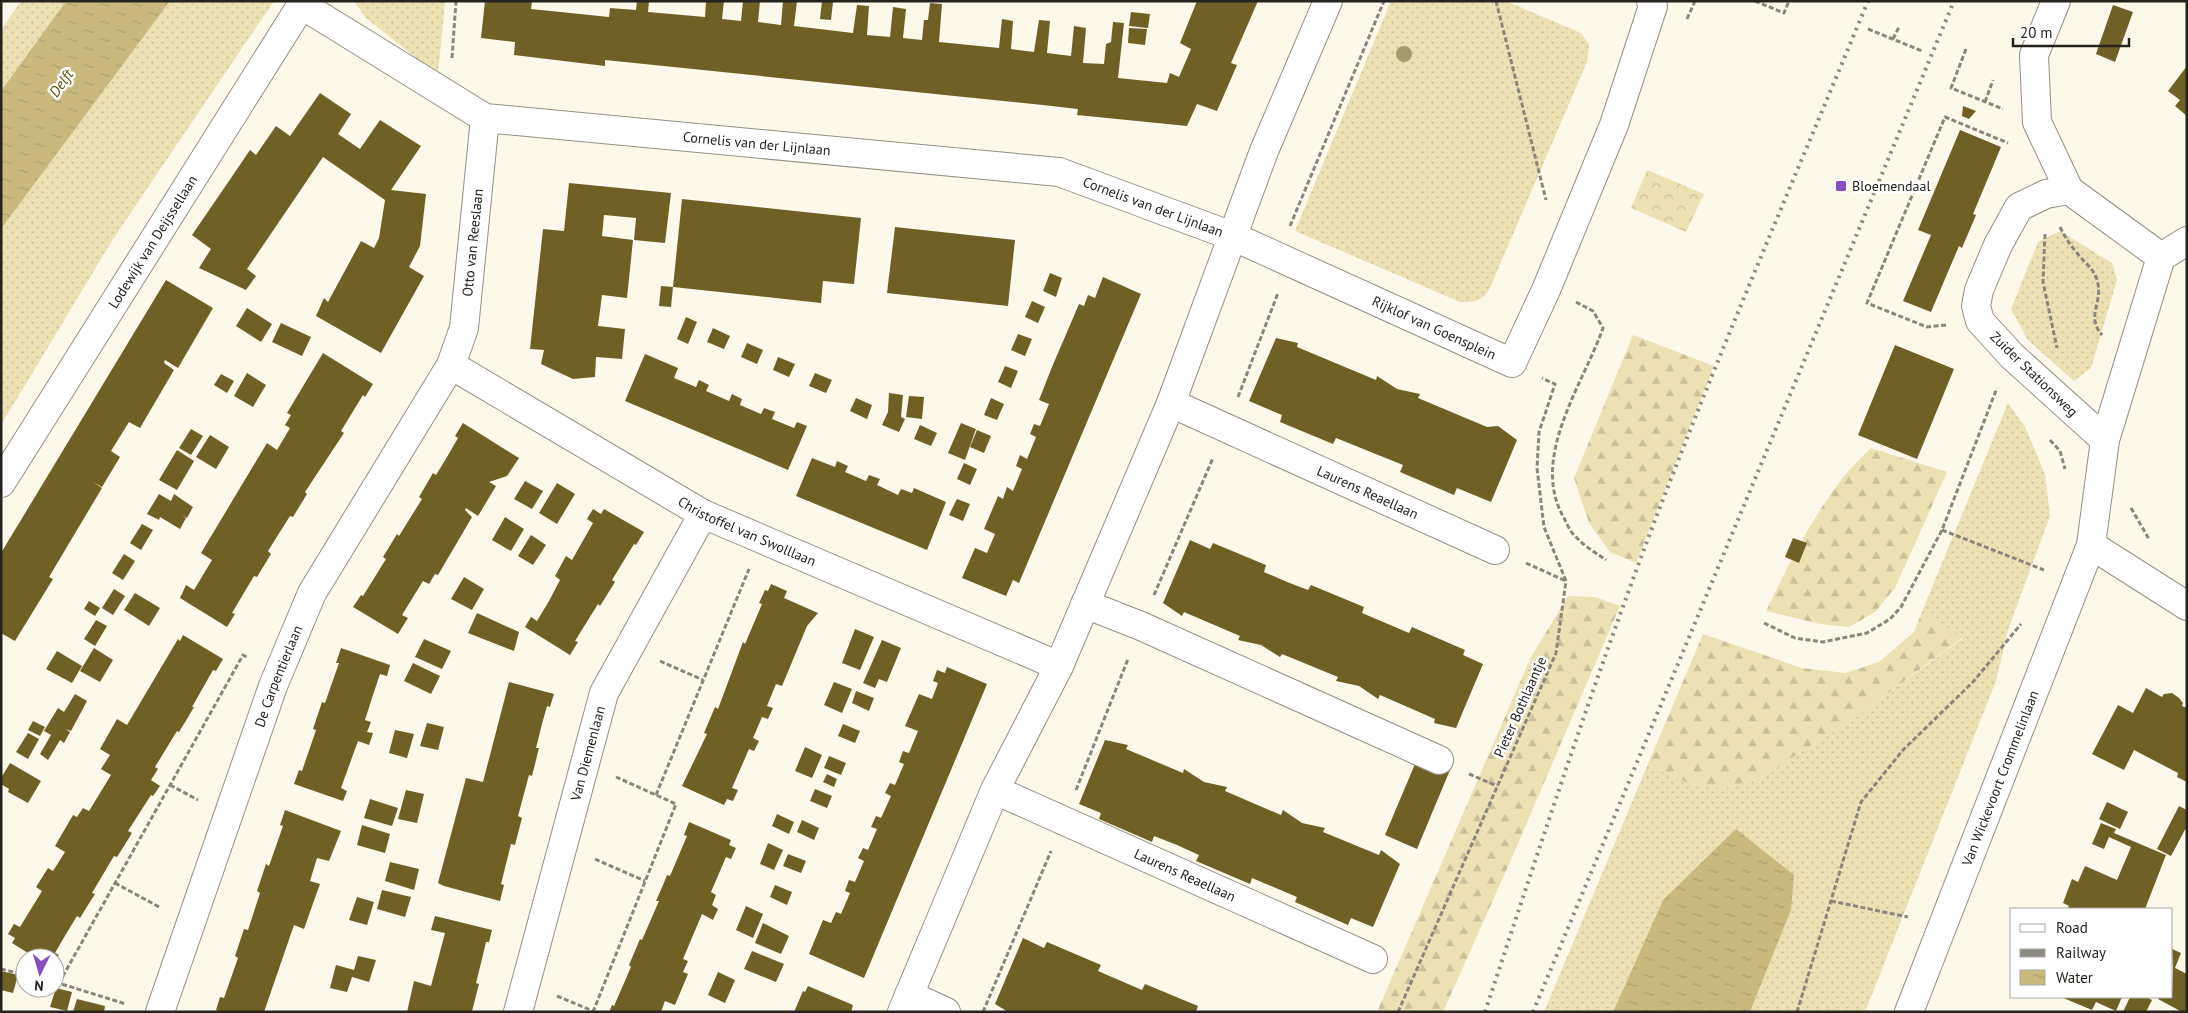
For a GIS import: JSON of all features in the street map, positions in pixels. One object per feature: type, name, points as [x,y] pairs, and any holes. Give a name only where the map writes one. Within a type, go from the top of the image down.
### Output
[{"type":"street","points":[[946,1012],[906,1004],[995,790],[1059,666],[1171,403],[1264,151],[1328,1]]},
{"type":"street","name":"Rijklof van Goensplein","points":[[1232,236],[1512,363],[1560,256],[1614,125],[1653,6],[1650,1]]},
{"type":"street","points":[[2056,1],[2034,55],[2037,122],[2057,192],[2161,257]]},
{"type":"street","name":"Cornelis van der Lijnlaan","points":[[303,3],[485,118],[1059,172],[1232,236]]},
{"type":"street","name":"Lodewijk van Deijssellaan","points":[[1,482],[303,3]]},
{"type":"street","name":"Otto van Reeslaan","points":[[451,365],[464,328],[485,118]]},
{"type":"street","name":"Zuider Stationsweg","points":[[2057,192],[2019,207],[1998,245],[1980,290],[1976,306],[1980,321],[2012,356],[2105,440]]},
{"type":"street","points":[[2187,241],[2161,257],[2131,351],[2105,440],[2091,545],[2187,606]]},
{"type":"street","name":"Christoffel van Swolllaan","points":[[451,365],[703,514],[1059,666]]},
{"type":"street","name":"De Carpentierlaan","points":[[147,1009],[190,923],[278,672],[312,593],[451,365]]},
{"type":"street","name":"Laurens Reaellaan","points":[[1171,403],[1495,550]]},
{"type":"street","name":"Van Diemenlaan","points":[[518,1012],[604,693],[703,514]]},
{"type":"street","name":"Van Wickevoort Crommelinlaan","points":[[1908,1012],[2091,545]]},
{"type":"street","points":[[1085,604],[1141,626],[1439,760]]},
{"type":"street","name":"Laurens Reaellaan","points":[[995,790],[1373,959]]},
{"type":"path","points":[[448,96],[456,1]]},
{"type":"path","points":[[1277,256],[1384,1]]},
{"type":"path","points":[[1496,1],[1560,256]]},
{"type":"path","points":[[1687,20],[1695,1]]},
{"type":"path","points":[[1755,1],[1784,13],[1789,1]]},
{"type":"path","points":[[1893,39],[1899,27]]},
{"type":"path","points":[[1868,29],[1922,52]]},
{"type":"path","points":[[1966,50],[1951,88],[2009,112]]},
{"type":"path","points":[[1985,102],[1993,80]]},
{"type":"path","points":[[1980,321],[1927,328],[1867,303],[1945,116],[2009,144]]},
{"type":"path","points":[[2057,192],[2057,221],[2078,256],[2094,271],[2098,287],[2094,315],[2096,329],[2105,338],[2131,351]]},
{"type":"path","points":[[2057,221],[2050,225],[2045,232],[2043,282],[2058,353]]},
{"type":"path","points":[[1583,304],[1593,311],[1603,328],[1560,429],[1553,457],[1552,484],[1557,506],[1574,536],[1606,560]]},
{"type":"path","points":[[1764,623],[1795,638],[1823,642],[1849,638],[1876,630],[1901,607],[1942,530],[1995,391],[2012,356]]},
{"type":"path","points":[[1512,363],[1555,384],[1539,432],[1537,468],[1544,527],[1566,581]]},
{"type":"path","points":[[2060,451],[2071,409]]},
{"type":"path","points":[[2102,468],[2122,490],[2152,544]]},
{"type":"path","points":[[1942,530],[2050,572]]},
{"type":"path","points":[[656,795],[762,539]]},
{"type":"path","points":[[1495,550],[1566,581]]},
{"type":"path","name":"Pieter Bothlaantje","points":[[1398,1012],[1556,653],[1566,581]]},
{"type":"path","points":[[1797,1012],[1861,802],[1903,750],[1973,682],[2023,622]]},
{"type":"path","points":[[629,647],[703,680]]},
{"type":"path","points":[[65,969],[243,655],[278,672]]},
{"type":"path","points":[[585,762],[676,804],[593,1012]]},
{"type":"path","points":[[563,845],[645,881]]},
{"type":"path","points":[[115,883],[190,923]]},
{"type":"path","points":[[1831,901],[1942,925]]},
{"type":"path","points":[[1,969],[15,972]]},
{"type":"path","points":[[65,985],[147,1009]]},
{"type":"green space","points":[[21,1],[66,1],[1,91],[1,30]]},
{"type":"green space","points":[[170,1],[274,1],[113,239],[1,425],[1,229]]},
{"type":"green space","points":[[354,1],[445,1],[438,75],[366,18]]},
{"type":"green space","points":[[1391,1],[1506,1],[1581,33],[1589,44],[1587,62],[1489,290],[1483,297],[1477,300],[1460,302],[1295,231]]},
{"type":"green space","points":[[1647,170],[1704,194],[1686,232],[1631,208]]},
{"type":"green space","points":[[2060,231],[2112,263],[2117,280],[2091,368],[2074,381],[2028,340],[2011,309],[2038,242]]},
{"type":"green space","points":[[1633,335],[1714,366],[1636,563],[1610,552],[1589,523],[1574,478]]},
{"type":"green space","points":[[2008,403],[2025,427],[2045,474],[2050,516],[2008,630],[1996,681],[1865,1012],[1750,1012],[1791,910],[1663,900],[1613,1012],[1544,1012],[1648,764],[1690,784],[1724,788],[1760,778],[1859,715],[1963,638],[1921,614]]},
{"type":"green space","points":[[1871,448],[1947,472],[1895,588],[1875,612],[1849,627],[1820,624],[1766,611],[1820,510],[1845,475]]},
{"type":"green space","points":[[1568,596],[1595,597],[1620,606],[1443,1012],[1377,1012],[1531,657]]},
{"type":"green space","points":[[1921,614],[1963,637],[1859,715],[1760,778],[1724,788],[1690,784],[1648,764],[1703,634],[1802,668],[1845,673],[1879,662],[1914,632]]},
{"type":"water","name":"Delft","points":[[66,1],[170,1],[1,229],[1,91]]},
{"type":"water","points":[[1736,829],[1794,875],[1791,910],[1750,1012],[1613,1012],[1663,900]]},
{"type":"building","points":[[485,1],[532,1],[531,9],[609,17],[610,8],[636,10],[637,1],[649,1],[648,12],[705,17],[706,1],[724,1],[722,19],[741,21],[743,1],[760,1],[758,22],[781,25],[783,1],[797,1],[794,26],[853,33],[857,5],[869,6],[867,35],[890,37],[893,7],[906,9],[903,38],[922,40],[924,20],[928,20],[930,3],[942,4],[939,42],[999,48],[1002,19],[1013,21],[1011,49],[1034,52],[1039,20],[1050,21],[1047,53],[1071,56],[1074,26],[1086,28],[1083,63],[1104,64],[1106,44],[1111,42],[1113,22],[1124,23],[1118,78],[1167,83],[1170,73],[1179,77],[1191,49],[1180,43],[1197,1],[1258,1],[1231,63],[1237,65],[1217,111],[1197,104],[1187,126],[1077,115],[1078,109],[1043,105],[605,60],[605,66],[514,55],[515,42],[481,38]]},
{"type":"building","points":[[822,1],[833,2],[831,20],[820,19]]},
{"type":"building","points":[[2113,5],[2133,12],[2115,62],[2096,54]]},
{"type":"building","points":[[1131,12],[1150,14],[1148,28],[1129,26]]},
{"type":"building","points":[[1129,28],[1147,29],[1145,45],[1128,43]]},
{"type":"building","points":[[2187,66],[2187,116],[2175,106],[2180,100],[2168,91]]},
{"type":"building","points":[[320,93],[351,114],[338,134],[360,149],[380,120],[421,146],[391,190],[426,194],[420,246],[409,267],[424,276],[381,353],[316,316],[324,298],[328,302],[361,241],[374,248],[379,238],[385,200],[323,157],[247,269],[256,276],[246,290],[199,268],[211,249],[192,235],[250,150],[256,155],[276,126],[290,136]]},
{"type":"building","points":[[1963,106],[1976,111],[1969,119],[1962,116]]},
{"type":"building","points":[[1960,130],[2001,147],[1973,214],[1976,215],[1962,248],[1959,246],[1931,312],[1903,301],[1931,235],[1918,230]]},
{"type":"building","points":[[569,183],[671,193],[665,243],[634,240],[636,218],[604,215],[602,236],[633,240],[627,298],[602,295],[598,326],[625,329],[622,359],[596,357],[595,377],[573,379],[541,364],[544,350],[530,349],[543,229],[564,231]]},
{"type":"building","points":[[682,199],[861,218],[854,284],[823,281],[821,303],[673,287]]},
{"type":"building","points":[[895,227],[1015,240],[1008,306],[887,293]]},
{"type":"building","points":[[1050,273],[1062,278],[1056,297],[1043,291]]},
{"type":"building","points":[[1103,277],[1141,294],[1019,583],[1013,580],[1006,596],[962,578],[975,548],[987,553],[995,534],[984,529],[998,496],[1003,499],[1007,487],[1013,491],[1022,469],[1016,466],[1020,455],[1027,459],[1036,437],[1030,434],[1034,424],[1040,426],[1049,404],[1039,400],[1052,367],[1079,304],[1084,306],[1088,295],[1095,298]]},
{"type":"building","points":[[166,280],[213,308],[178,368],[165,360],[164,363],[174,370],[140,428],[129,422],[111,451],[120,457],[102,487],[93,482],[102,488],[49,577],[53,579],[15,641],[1,633],[1,553]]},
{"type":"building","points":[[661,286],[673,287],[671,307],[659,306]]},
{"type":"building","points":[[1032,301],[1045,307],[1038,323],[1025,317]]},
{"type":"building","points":[[247,308],[272,324],[261,342],[236,326]]},
{"type":"building","points":[[686,317],[697,322],[688,344],[677,339]]},
{"type":"building","points":[[281,323],[311,337],[302,356],[272,342]]},
{"type":"building","points":[[713,328],[730,336],[724,349],[707,342]]},
{"type":"building","points":[[1018,334],[1032,339],[1025,356],[1011,350]]},
{"type":"building","points":[[1276,338],[1298,343],[1297,347],[1376,380],[1377,376],[1397,389],[1420,394],[1418,398],[1487,427],[1498,426],[1517,440],[1491,502],[1457,488],[1454,495],[1400,472],[1403,465],[1336,438],[1333,444],[1280,422],[1282,415],[1249,401]]},
{"type":"building","points":[[747,343],[763,350],[757,364],[741,357]]},
{"type":"building","points":[[1895,345],[1954,369],[1917,459],[1858,435]]},
{"type":"building","points":[[323,353],[373,384],[365,397],[363,395],[341,431],[344,433],[305,492],[307,494],[293,517],[290,516],[268,551],[271,554],[257,577],[254,576],[232,613],[235,614],[227,627],[180,598],[186,585],[194,590],[212,560],[201,553],[267,443],[277,450],[290,428],[285,425],[291,415],[287,413]]},
{"type":"building","points":[[645,354],[678,368],[674,378],[696,387],[699,380],[709,385],[706,391],[729,401],[732,394],[742,399],[740,405],[761,414],[764,408],[775,412],[772,419],[794,428],[797,422],[807,426],[788,470],[625,401]]},
{"type":"building","points":[[778,357],[795,364],[789,377],[773,370]]},
{"type":"building","points":[[1005,366],[1018,371],[1011,388],[998,382]]},
{"type":"building","points":[[247,373],[266,385],[253,407],[234,396]]},
{"type":"building","points":[[815,373],[832,380],[826,393],[809,386]]},
{"type":"building","points":[[221,374],[234,381],[227,393],[214,385]]},
{"type":"building","points":[[889,393],[903,395],[901,417],[905,419],[899,432],[882,425],[888,412]]},
{"type":"building","points":[[909,396],[924,397],[922,419],[906,417]]},
{"type":"building","points":[[856,398],[872,405],[867,419],[850,411]]},
{"type":"building","points":[[991,398],[1004,404],[997,420],[984,415]]},
{"type":"building","points":[[463,423],[519,458],[507,476],[489,482],[496,486],[478,516],[466,508],[465,510],[472,517],[438,575],[435,574],[429,584],[423,581],[402,615],[408,618],[398,634],[353,607],[361,595],[363,596],[386,559],[383,557],[397,534],[399,536],[422,499],[419,497],[433,473],[436,475],[447,457],[458,438],[455,436]]},
{"type":"building","points":[[961,423],[976,429],[965,460],[948,453]]},
{"type":"building","points":[[920,425],[937,433],[931,446],[914,439]]},
{"type":"building","points":[[191,429],[203,436],[191,455],[179,448]]},
{"type":"building","points":[[977,430],[991,436],[984,453],[970,447]]},
{"type":"building","points":[[210,435],[229,447],[216,469],[196,457]]},
{"type":"building","points":[[177,450],[194,461],[177,490],[159,480]]},
{"type":"building","points":[[812,458],[835,467],[837,461],[848,466],[845,472],[866,481],[869,475],[880,479],[877,485],[898,495],[901,489],[912,493],[914,488],[946,502],[927,550],[796,496]]},
{"type":"building","points":[[964,463],[977,469],[970,485],[957,479]]},
{"type":"building","points":[[525,481],[543,491],[532,509],[514,499]]},
{"type":"building","points":[[557,483],[575,494],[557,524],[539,513]]},
{"type":"building","points":[[159,494],[171,501],[174,494],[193,507],[187,518],[182,515],[186,518],[180,529],[160,517],[159,520],[147,514]]},
{"type":"building","points":[[957,499],[970,504],[963,521],[949,515]]},
{"type":"building","points":[[593,509],[601,514],[604,509],[644,532],[636,545],[634,544],[612,580],[615,582],[600,606],[598,604],[575,641],[578,642],[570,655],[525,627],[531,617],[537,621],[549,601],[560,580],[555,576],[566,556],[572,560],[593,523],[587,519]]},
{"type":"building","points":[[505,517],[524,529],[511,551],[492,540]]},
{"type":"building","points":[[142,524],[153,530],[141,550],[130,543]]},
{"type":"building","points":[[531,535],[546,545],[533,565],[518,556]]},
{"type":"building","points":[[1793,538],[1807,543],[1799,563],[1785,557]]},
{"type":"building","points":[[1190,540],[1210,549],[1213,543],[1266,565],[1264,572],[1287,582],[1308,590],[1311,585],[1364,607],[1362,613],[1409,633],[1412,627],[1465,650],[1463,655],[1483,664],[1456,728],[1434,723],[1435,719],[1380,695],[1378,699],[1359,686],[1336,681],[1338,677],[1282,654],[1280,657],[1261,645],[1238,640],[1240,636],[1184,612],[1182,616],[1163,603]]},
{"type":"building","points":[[124,554],[135,561],[123,580],[112,573]]},
{"type":"building","points":[[464,577],[484,589],[472,610],[451,599]]},
{"type":"building","points":[[771,584],[787,591],[784,598],[818,613],[807,626],[782,686],[776,684],[767,706],[773,708],[768,719],[762,717],[753,738],[759,741],[754,751],[749,749],[732,788],[738,790],[733,801],[727,799],[724,805],[682,786],[707,734],[704,733],[715,707],[718,709],[743,642],[745,644],[762,604],[759,603],[765,590],[768,591]]},
{"type":"building","points":[[114,589],[125,596],[113,615],[102,608]]},
{"type":"building","points":[[135,593],[160,608],[149,626],[124,610]]},
{"type":"building","points":[[89,601],[100,608],[95,616],[84,609]]},
{"type":"building","points":[[477,613],[519,632],[514,651],[468,633]]},
{"type":"building","points":[[96,620],[107,626],[95,646],[84,639]]},
{"type":"building","points":[[855,629],[874,637],[860,670],[842,663]]},
{"type":"building","points":[[183,635],[223,659],[216,671],[213,670],[187,719],[179,732],[177,731],[155,767],[158,769],[151,780],[160,786],[153,796],[151,795],[128,831],[132,833],[117,857],[114,856],[92,893],[95,894],[80,918],[77,916],[58,948],[20,948],[12,943],[15,938],[8,934],[14,924],[20,927],[42,891],[36,887],[48,868],[53,871],[65,852],[55,846],[73,815],[77,817],[83,808],[89,811],[111,775],[101,769],[110,755],[100,749],[117,719],[127,725],[178,639],[180,641]]},
{"type":"building","points":[[424,639],[451,651],[442,669],[415,657]]},
{"type":"building","points":[[882,640],[901,648],[887,682],[879,679],[875,688],[863,683]]},
{"type":"building","points":[[94,648],[113,660],[100,682],[80,671]]},
{"type":"building","points":[[341,648],[390,665],[387,676],[380,674],[365,720],[371,722],[367,732],[373,733],[369,745],[358,741],[341,788],[347,791],[343,801],[294,784],[299,770],[302,771],[316,730],[313,729],[322,702],[325,703],[339,663],[336,663]]},
{"type":"building","points":[[57,651],[82,666],[72,683],[46,669]]},
{"type":"building","points":[[413,663],[440,676],[431,694],[404,681]]},
{"type":"building","points":[[947,667],[987,684],[864,978],[809,954],[823,920],[831,923],[836,912],[841,914],[850,893],[845,891],[849,880],[855,882],[864,861],[858,858],[863,848],[868,850],[877,829],[871,827],[876,816],[881,818],[891,796],[885,793],[890,783],[895,785],[904,764],[899,762],[903,751],[909,753],[918,731],[905,726],[919,694],[932,699],[938,683],[933,681],[937,670],[945,673]]},
{"type":"building","points":[[509,682],[554,694],[550,707],[547,706],[536,748],[539,748],[532,776],[529,775],[518,816],[522,818],[515,845],[511,844],[501,884],[504,885],[500,901],[438,883],[466,778],[483,782]]},
{"type":"building","points":[[834,682],[852,689],[842,713],[824,705]]},
{"type":"building","points":[[2146,688],[2162,697],[2164,694],[2172,693],[2183,703],[2182,706],[2187,708],[2187,782],[2177,777],[2178,773],[2134,750],[2124,770],[2092,754],[2118,705],[2133,713]]},
{"type":"building","points":[[856,691],[874,698],[869,711],[852,703]]},
{"type":"building","points":[[75,694],[87,701],[71,731],[66,729],[70,732],[64,743],[60,740],[48,760],[40,754],[51,735],[44,731],[58,708],[64,712]]},
{"type":"building","points":[[33,721],[45,727],[40,736],[28,730]]},
{"type":"building","points":[[427,723],[444,727],[438,750],[420,746]]},
{"type":"building","points":[[843,724],[860,731],[855,743],[838,736]]},
{"type":"building","points":[[395,730],[414,734],[407,758],[389,753]]},
{"type":"building","points":[[28,733],[39,739],[28,759],[16,752]]},
{"type":"building","points":[[1105,740],[1128,745],[1126,749],[1183,773],[1184,769],[1204,782],[1227,787],[1225,791],[1281,815],[1283,810],[1302,823],[1325,828],[1323,832],[1379,855],[1381,850],[1400,864],[1373,927],[1351,918],[1348,925],[1295,902],[1297,897],[1252,878],[1250,884],[1196,861],[1199,855],[1177,845],[1154,836],[1152,842],[1099,819],[1101,813],[1079,804]]},
{"type":"building","points":[[805,747],[822,755],[812,778],[795,771]]},
{"type":"building","points":[[829,756],[846,763],[841,775],[824,768]]},
{"type":"building","points":[[1418,757],[1450,770],[1417,849],[1385,835]]},
{"type":"building","points":[[10,763],[41,781],[28,803],[8,792],[9,789],[1,784],[1,778]]},
{"type":"building","points":[[827,774],[837,779],[834,787],[823,782]]},
{"type":"building","points":[[815,789],[832,796],[827,808],[810,801]]},
{"type":"building","points":[[406,790],[424,794],[417,823],[398,819]]},
{"type":"building","points":[[370,799],[398,808],[392,826],[364,818]]},
{"type":"building","points":[[2107,802],[2128,812],[2120,829],[2099,819]]},
{"type":"building","points":[[2179,806],[2187,810],[2187,826],[2171,856],[2157,849]]},
{"type":"building","points":[[285,810],[341,831],[329,861],[317,858],[310,881],[320,884],[304,929],[294,925],[264,1012],[220,1012],[216,1010],[220,997],[224,998],[238,958],[235,956],[244,929],[248,930],[260,893],[257,891],[266,864],[269,866],[283,826],[280,825]]},
{"type":"building","points":[[777,814],[794,822],[789,834],[772,826]]},
{"type":"building","points":[[802,820],[819,828],[814,840],[797,832]]},
{"type":"building","points":[[689,822],[731,840],[729,845],[736,848],[731,859],[726,857],[711,892],[716,895],[712,905],[718,909],[713,920],[702,914],[683,959],[688,961],[683,972],[688,974],[675,1005],[665,1001],[661,1012],[609,1012],[612,1005],[614,1006],[631,967],[629,965],[640,939],[642,940],[659,901],[656,901],[667,875],[670,876],[687,836],[684,835]]},
{"type":"building","points":[[2101,823],[2116,829],[2114,833],[2166,855],[2145,908],[2068,908],[2069,906],[2063,903],[2072,879],[2078,882],[2085,866],[2117,880],[2131,847],[2109,837],[2104,849],[2092,844]]},
{"type":"building","points":[[362,825],[390,834],[385,853],[357,845]]},
{"type":"building","points":[[768,843],[783,850],[774,870],[760,864]]},
{"type":"building","points":[[788,854],[806,861],[801,873],[783,866]]},
{"type":"building","points":[[390,862],[419,869],[414,890],[385,881]]},
{"type":"building","points":[[775,885],[792,892],[787,905],[770,897]]},
{"type":"building","points":[[382,890],[411,897],[405,917],[377,909]]},
{"type":"building","points":[[357,897],[374,902],[367,925],[349,920]]},
{"type":"building","points":[[746,906],[763,914],[753,938],[736,930]]},
{"type":"building","points":[[435,916],[492,930],[489,942],[486,942],[476,983],[479,984],[472,1011],[407,1012],[414,981],[431,986],[445,933],[431,930]]},
{"type":"building","points":[[763,923],[789,936],[781,954],[755,943]]},
{"type":"building","points":[[1023,938],[1044,948],[1047,942],[1101,965],[1098,971],[1142,990],[1145,984],[1198,1006],[1196,1012],[1008,1012],[995,1004]]},
{"type":"building","points":[[2173,949],[2181,953],[2175,968],[2187,974],[2187,1012],[2182,1012],[2158,999],[2173,998]]},
{"type":"building","points":[[752,951],[784,964],[776,982],[744,969]]},
{"type":"building","points":[[358,956],[376,960],[369,982],[352,977],[347,992],[330,988],[336,965],[354,970]]},
{"type":"building","points":[[1,971],[15,974],[13,993],[1,990]]},
{"type":"building","points":[[718,972],[735,980],[725,1003],[708,995]]},
{"type":"building","points":[[808,986],[853,1005],[851,1012],[794,1012],[803,991],[805,992]]},
{"type":"building","points":[[65,990],[72,992],[67,1011],[50,1007],[53,998],[65,998]]},
{"type":"building","points":[[2063,998],[2122,998],[2116,1011],[2096,1002],[2092,1010]]},
{"type":"building","points":[[2130,998],[2148,998],[2152,1000],[2146,1012],[2123,1012]]},
{"type":"building","points":[[77,999],[105,1006],[104,1012],[73,1012]]},
{"type":"railway","points":[[1485,1012],[1583,719],[1646,544],[1727,339],[1868,1]]},
{"type":"railway","points":[[1533,1012],[1954,1]]},
{"type":"place","name":"Bloemendaal","points":[[1841,186]]}]
